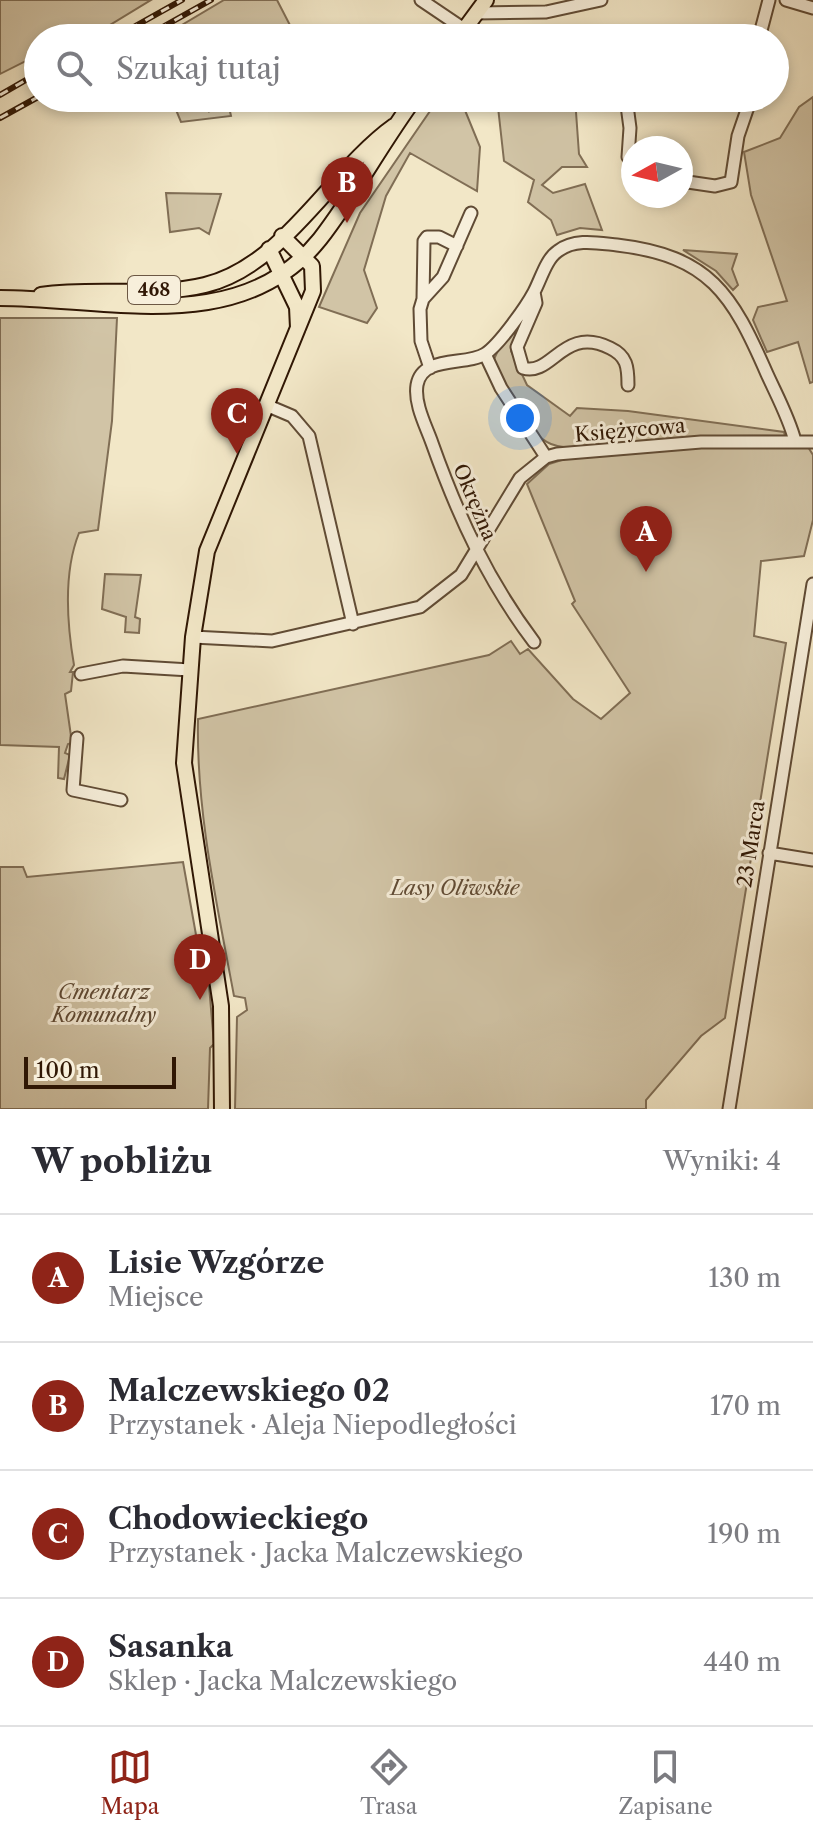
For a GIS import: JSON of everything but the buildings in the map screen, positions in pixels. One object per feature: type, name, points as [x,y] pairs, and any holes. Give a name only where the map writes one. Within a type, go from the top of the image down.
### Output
[{"type":"main road","points":[[468,24],[486,0]]},
{"type":"main road","name":"468","points":[[0,298],[66,303],[184,305],[223,300],[260,287],[303,255],[340,211],[385,147],[405,112]]},
{"type":"main road","name":"468","points":[[28,298],[65,291],[163,290],[204,286],[236,274],[269,249],[373,141],[395,125]]},
{"type":"main road","points":[[222,1109],[221,1006],[184,763],[190,670],[207,551],[310,304],[315,276],[303,255],[282,236]]},
{"type":"main road","points":[[269,249],[297,307],[298,329]]},
{"type":"main road","points":[[260,287],[286,289]]},
{"type":"street","points":[[421,0],[449,24]]},
{"type":"street","points":[[476,13],[546,12],[601,0]]},
{"type":"street","points":[[763,24],[769,0]]},
{"type":"street","points":[[786,0],[813,8]]},
{"type":"street","points":[[628,112],[629,136]]},
{"type":"street","points":[[693,183],[715,186],[731,182],[738,136],[746,112]]},
{"type":"street","points":[[423,299],[443,277],[471,213]]},
{"type":"street","points":[[457,246],[439,237],[427,237],[424,241],[419,330],[430,368],[485,354],[534,291],[555,253],[578,243],[642,248],[680,259],[701,272],[736,309],[795,441]]},
{"type":"street","points":[[534,291],[536,303],[517,347],[523,368],[539,368],[568,345],[599,343],[622,355],[628,369],[628,385]]},
{"type":"street","points":[[193,637],[258,643],[420,607],[449,588],[476,553],[520,478],[546,457],[501,388],[485,354]]},
{"type":"street","name":"Okrężna","points":[[430,368],[420,377],[417,398],[461,519],[504,603],[534,642]]},
{"type":"street","points":[[266,405],[292,416],[309,436],[353,624]]},
{"type":"street","name":"Księżycowa","points":[[546,457],[701,442],[813,442]]},
{"type":"street","name":"23 Marca","points":[[729,1109],[813,584]]},
{"type":"street","points":[[81,674],[123,666],[190,670]]},
{"type":"street","points":[[77,738],[73,790],[121,800]]},
{"type":"street","points":[[769,853],[813,860]]},
{"type":"green space","points":[[0,0],[151,0],[111,24],[24,24],[24,62],[0,74]]},
{"type":"green space","points":[[224,0],[277,0],[289,24],[184,24]]},
{"type":"green space","points":[[813,97],[813,382],[810,383],[798,342],[767,352],[753,320],[758,307],[787,301],[751,195],[744,152],[780,138],[799,107]]},
{"type":"green space","points":[[177,112],[230,112],[231,116],[181,122]]},
{"type":"green space","points":[[429,112],[466,112],[480,147],[477,191],[410,153],[386,196],[364,270],[377,308],[367,323],[319,307],[360,213]]},
{"type":"green space","points":[[499,112],[576,112],[579,154],[587,167],[562,167],[542,185],[553,193],[585,184],[602,230],[580,228],[557,235],[551,220],[528,202],[534,180],[504,161]]},
{"type":"green space","points":[[166,193],[221,194],[209,234],[199,228],[170,232]]},
{"type":"green space","points":[[683,250],[737,254],[732,269],[738,285],[733,290],[716,271]]},
{"type":"green space","points":[[0,318],[117,318],[112,421],[98,530],[79,533],[70,565],[68,616],[74,665],[70,672],[73,672],[71,691],[65,694],[72,743],[68,744],[65,753],[70,755],[64,779],[58,778],[59,747],[0,745]]},
{"type":"green space","points":[[523,322],[511,351],[527,385],[570,416],[577,408],[628,411],[784,432],[785,436],[715,436],[584,449],[551,444],[524,419],[502,381],[494,359],[503,340]]},
{"type":"green space","name":"Lasy Oliwskie","points":[[694,447],[808,447],[813,455],[813,520],[804,556],[761,561],[754,636],[786,643],[725,1018],[701,1036],[646,1100],[646,1109],[235,1109],[237,1017],[247,1010],[245,998],[234,996],[215,892],[200,789],[198,719],[489,655],[511,641],[520,654],[528,649],[573,699],[601,719],[630,693],[572,604],[575,601],[527,484],[549,464],[565,459]]},
{"type":"green space","points":[[105,574],[141,575],[135,617],[140,619],[139,633],[125,632],[126,617],[102,609]]},
{"type":"green space","name":"Cmentarz Komunalny","points":[[183,862],[203,974],[208,974],[214,1044],[210,1048],[208,1109],[0,1109],[0,867],[23,867],[27,877]]},
{"type":"railway","points":[[139,24],[182,0]]},
{"type":"railway","points":[[168,24],[211,0]]},
{"type":"railway","points":[[0,95],[24,81]]},
{"type":"railway","points":[[0,118],[24,105]]},
{"type":"place","name":"Malczewskiego 02","points":[[347,223]]},
{"type":"place","name":"Chodowieckiego","points":[[237,454]]},
{"type":"place","name":"Lisie Wzgórze","points":[[646,572]]},
{"type":"place","name":"Sasanka","points":[[200,1000]]}]
